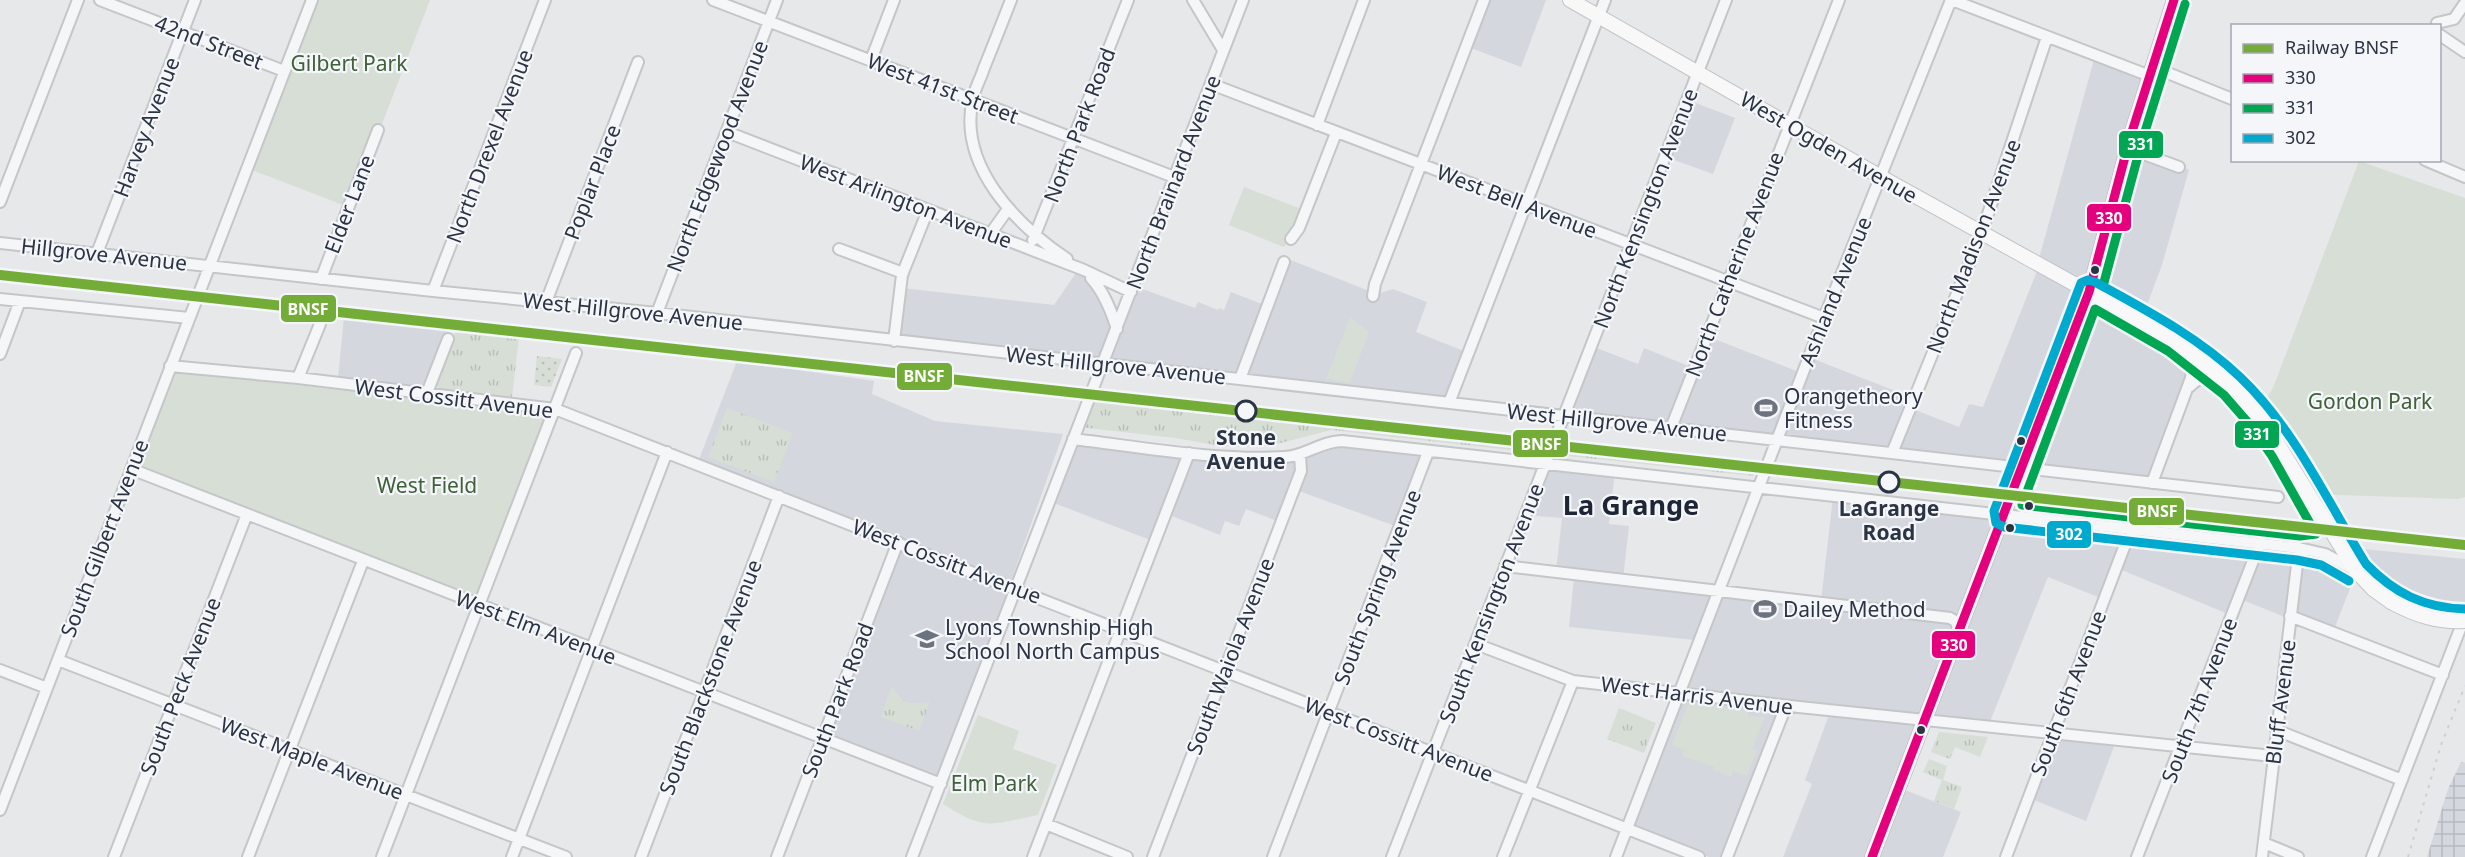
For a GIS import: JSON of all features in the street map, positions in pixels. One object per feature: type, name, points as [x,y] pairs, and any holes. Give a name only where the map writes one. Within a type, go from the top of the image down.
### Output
[{"type":"main road","name":"West Ogden Avenue","points":[[1570,0],[2184,347],[2226,381],[2249,404],[2278,443],[2356,571],[2373,589],[2402,608],[2427,618],[2465,621]]},
{"type":"main road","points":[[1872,857],[2024,467],[2089,292],[2130,138],[2174,0]]},
{"type":"street","points":[[0,202],[78,0]]},
{"type":"street","name":"42nd Street","points":[[100,0],[284,71]]},
{"type":"street","name":"Harvey Avenue","points":[[97,253],[195,0]]},
{"type":"street","name":"South Gilbert Avenue","points":[[0,810],[312,0]]},
{"type":"street","name":"North Drexel Avenue","points":[[433,291],[545,0]]},
{"type":"street","name":"West 41st Street","points":[[713,0],[1174,177]]},
{"type":"street","name":"North Edgewood Avenue","points":[[657,313],[777,0]]},
{"type":"street","points":[[871,60],[894,0]]},
{"type":"street","points":[[1011,0],[973,99],[972,131],[979,161],[992,188],[1008,208],[1035,236],[1084,270],[1100,287],[1117,329]]},
{"type":"street","name":"North Park Road","points":[[1030,249],[1128,0]]},
{"type":"street","points":[[1193,0],[1223,50]]},
{"type":"street","name":"North Brainard Avenue","points":[[912,857],[1243,0]]},
{"type":"street","points":[[1317,125],[1364,0]]},
{"type":"street","points":[[1373,296],[1375,284],[1484,0]]},
{"type":"street","points":[[1449,403],[1605,0]]},
{"type":"street","name":"North Kensington Avenue","points":[[1564,415],[1726,0]]},
{"type":"street","name":"North Catherine Avenue","points":[[1671,428],[1839,0]]},
{"type":"street","points":[[1952,0],[2047,37],[2231,99]]},
{"type":"street","name":"Ashland Avenue","points":[[1616,857],[1824,318],[1952,0]]},
{"type":"street","points":[[2441,27],[2454,19],[2465,3]]},
{"type":"street","points":[[2441,32],[2465,52]]},
{"type":"street","name":"North Madison Avenue","points":[[1892,453],[1982,232],[2047,37]]},
{"type":"street","name":"Poplar Place","points":[[546,302],[638,62]]},
{"type":"street","name":"West Bell Avenue","points":[[1211,84],[1824,318]]},
{"type":"street","name":"Elder Lane","points":[[321,279],[378,130]]},
{"type":"street","name":"West Arlington Avenue","points":[[727,132],[991,233],[1084,270],[1131,292]]},
{"type":"street","points":[[1292,239],[1299,228],[1336,133]]},
{"type":"street","points":[[2122,170],[2141,153],[2179,167]]},
{"type":"street","points":[[2430,162],[2465,177]]},
{"type":"street","points":[[991,233],[1008,208]]},
{"type":"street","points":[[894,341],[903,273],[928,210]]},
{"type":"street","name":"Hillgrove Avenue","points":[[0,243],[209,265]]},
{"type":"street","points":[[839,249],[903,273]]},
{"type":"street","points":[[1240,379],[1284,262]]},
{"type":"street","name":"West Hillgrove Avenue","points":[[209,265],[321,279],[657,313],[2278,497]]},
{"type":"street","points":[[0,299],[189,318]]},
{"type":"street","points":[[0,354],[20,301]]},
{"type":"street","points":[[298,378],[320,324]]},
{"type":"street","points":[[427,393],[448,339]]},
{"type":"street","points":[[2152,483],[2189,387],[2192,367],[2184,347]]},
{"type":"street","points":[[382,857],[576,353]]},
{"type":"street","name":"West Cossitt Avenue","points":[[170,366],[298,378],[555,408],[1699,857]]},
{"type":"street","points":[[2189,387],[2204,376],[2226,381]]},
{"type":"street","name":"South Kensington Avenue","points":[[1392,857],[1564,415]]},
{"type":"street","points":[[1073,439],[1190,453],[1251,457],[1300,455],[1335,441],[1760,486],[2260,543],[2325,554],[2356,571]]},
{"type":"street","points":[[512,857],[667,452]]},
{"type":"street","name":"South Spring Avenue","points":[[1273,857],[1428,452]]},
{"type":"street","points":[[1033,857],[1190,453]]},
{"type":"street","name":"South Waiola Avenue","points":[[1153,857],[1301,471],[1300,455]]},
{"type":"street","name":"West Elm Avenue","points":[[131,470],[941,784]]},
{"type":"street","name":"South Blackstone Avenue","points":[[641,857],[779,496]]},
{"type":"street","name":"South Peck Avenue","points":[[114,857],[247,514]]},
{"type":"street","name":"South 6th Avenue","points":[[2006,857],[2131,529]]},
{"type":"street","points":[[2299,548],[2318,548],[2325,545],[2330,531]]},
{"type":"street","name":"South Park Road","points":[[777,857],[898,542]]},
{"type":"street","name":"South 7th Avenue","points":[[2138,857],[2260,543]]},
{"type":"street","name":"Bluff Avenue","points":[[2262,857],[2299,548]]},
{"type":"street","points":[[248,857],[363,561]]},
{"type":"street","points":[[1505,566],[1950,618],[1955,621],[1960,630]]},
{"type":"street","points":[[2290,616],[2442,675]]},
{"type":"street","points":[[2372,857],[2465,616]]},
{"type":"street","name":"West Harris Avenue","points":[[1476,644],[1573,681],[1786,706],[2273,756]]},
{"type":"street","name":"West Maple Avenue","points":[[58,660],[566,857]]},
{"type":"street","points":[[0,670],[47,688]]},
{"type":"street","points":[[1503,857],[1573,681]]},
{"type":"street","points":[[1727,857],[1786,706]]},
{"type":"street","points":[[2276,729],[2402,780]]},
{"type":"street","points":[[1046,824],[1127,857]]},
{"type":"street","points":[[2264,843],[2298,857]]},
{"type":"shaded area","points":[[1489,0],[1546,0],[1521,67],[1471,48]]},
{"type":"shaded area","points":[[2095,56],[2148,77],[2088,290],[2038,262]]},
{"type":"shaded area","points":[[1688,100],[1735,118],[1713,174],[1666,157]]},
{"type":"shaded area","points":[[2132,147],[2189,170],[2162,265],[2142,318],[2092,291]]},
{"type":"shaded area","points":[[1288,259],[1377,294],[1393,289],[1427,302],[1416,332],[1464,351],[1446,398],[1244,377]]},
{"type":"shaded area","points":[[2039,266],[2087,295],[2022,465],[1897,448],[1913,409],[1959,427],[1969,404],[1983,407]]},
{"type":"shaded area","points":[[1078,270],[1083,272],[1098,288],[1115,330],[1102,363],[895,339],[902,288],[1054,305]]},
{"type":"shaded area","points":[[1134,286],[1195,308],[1198,302],[1224,310],[1231,292],[1267,306],[1239,376],[1106,363]]},
{"type":"shaded area","points":[[2090,296],[2170,341],[2190,364],[2152,482],[2026,466]]},
{"type":"shaded area","points":[[344,317],[448,328],[425,387],[338,378]]},
{"type":"shaded area","points":[[1709,337],[1799,372],[1775,435],[1676,425]]},
{"type":"shaded area","points":[[1594,347],[1638,364],[1644,348],[1691,367],[1669,422],[1569,411]]},
{"type":"shaded area","points":[[1811,358],[1913,398],[1892,450],[1781,437]]},
{"type":"shaded area","name":"Lyons Township High School North Campus","points":[[737,361],[874,381],[872,394],[935,421],[1063,434],[940,781],[826,737],[900,541],[698,462]]},
{"type":"shaded area","points":[[1074,441],[1187,454],[1153,541],[1051,502]]},
{"type":"shaded area","points":[[1332,443],[1427,453],[1398,527],[1296,490],[1301,455]]},
{"type":"shaded area","points":[[1190,454],[1299,456],[1300,471],[1280,522],[1246,509],[1239,526],[1225,521],[1220,535],[1167,514]]},
{"type":"shaded area","points":[[1546,466],[1615,472],[1609,524],[1629,526],[1623,579],[1556,571],[1562,518],[1526,515]]},
{"type":"shaded area","points":[[1833,497],[2001,517],[1962,617],[1821,601]]},
{"type":"shaded area","points":[[2007,518],[2129,531],[2103,599],[2048,577],[1989,724],[1929,718]]},
{"type":"shaded area","points":[[2136,536],[2321,555],[2344,570],[2352,583],[2335,627],[2297,612],[2285,617],[2235,597],[2228,614],[2117,568],[2123,553],[2128,554]]},
{"type":"shaded area","points":[[2353,548],[2465,559],[2465,605],[2463,609],[2428,605],[2396,590],[2382,579]]},
{"type":"shaded area","points":[[1574,578],[1716,593],[1695,640],[1569,627]]},
{"type":"shaded area","points":[[1720,593],[1956,620],[1924,718],[1681,692]]},
{"type":"shaded area","points":[[1683,699],[1778,710],[1720,857],[1709,857],[1633,827]]},
{"type":"shaded area","points":[[1830,712],[1923,721],[1870,857],[1783,857],[1812,784],[1805,780]]},
{"type":"shaded area","points":[[2053,735],[2116,741],[2086,821],[2029,798]]},
{"type":"shaded area","points":[[2461,762],[2465,763],[2465,857],[2427,857],[2448,789]]},
{"type":"shaded area","points":[[1900,788],[1961,812],[1943,857],[1873,857]]},
{"type":"green space","name":"Gilbert Park","points":[[318,0],[430,0],[380,129],[373,127],[343,205],[252,170]]},
{"type":"green space","name":"Gordon Park","points":[[2359,162],[2465,198],[2465,497],[2458,499],[2310,494],[2258,413],[2273,388]]},
{"type":"green space","points":[[1244,187],[1304,210],[1297,227],[1284,247],[1229,225]]},
{"type":"green space","points":[[1350,317],[1369,332],[1350,383],[1326,379]]},
{"type":"green space","points":[[457,328],[519,337],[512,397],[440,389],[436,386]]},
{"type":"green space","points":[[537,356],[562,359],[551,387],[534,385]]},
{"type":"green space","name":"West Field","points":[[175,372],[542,411],[546,416],[479,591],[475,596],[471,596],[143,468],[139,459]]},
{"type":"green space","points":[[1090,398],[1540,446],[1537,453],[1331,430],[1277,444],[1248,447],[1221,446],[1175,438],[1079,427]]},
{"type":"green space","points":[[727,408],[793,433],[774,482],[708,457]]},
{"type":"green space","points":[[1562,449],[1756,470],[1753,476],[1560,455]]},
{"type":"green space","points":[[891,687],[908,702],[930,702],[919,731],[881,717]]},
{"type":"green space","points":[[1688,704],[1748,710],[1748,716],[1765,717],[1752,749],[1757,750],[1747,776],[1733,771],[1731,777],[1713,770],[1714,767],[1682,756],[1684,750],[1672,745]]},
{"type":"green space","points":[[1619,708],[1656,723],[1644,753],[1607,739]]},
{"type":"green space","name":"Elm Park","points":[[978,715],[1019,731],[1013,749],[1057,765],[1038,815],[998,823],[979,822],[943,804]]},
{"type":"green space","points":[[1939,732],[1988,737],[1980,757],[1955,747],[1950,759],[1931,752]]},
{"type":"green space","points":[[1929,759],[1947,766],[1943,780],[1962,787],[1954,809],[1934,801],[1942,780],[1923,772]]},
{"type":"railway","points":[[0,270],[2465,540]]},
{"type":"railway","points":[[2408,857],[2441,745],[2465,686]]},
{"type":"rail line","name":"BNSF","points":[[0,275],[2465,545]]},
{"type":"transit line","name":"330","points":[[1872,857],[2089,292],[2130,138],[2174,0]]},
{"type":"transit line","name":"331","points":[[2103,286],[2142,141],[2185,4]]},
{"type":"transit line","name":"302","points":[[2349,581],[2321,565],[2297,560],[2004,527],[1996,523],[1994,511],[2081,283],[2088,280],[2095,282],[2133,303],[2171,325],[2224,363],[2260,397],[2294,442],[2366,564],[2388,583],[2411,597],[2436,606],[2465,609]]},
{"type":"transit line","name":"331","points":[[2095,309],[2168,351],[2224,395],[2251,426],[2272,456],[2316,534],[2300,536],[2022,505],[2095,309]]},
{"type":"place","name":"Orangetheory Fitness","points":[[1766,408]]},
{"type":"place","name":"Stone Avenue","points":[[1246,411]]},
{"type":"place","name":"LaGrange Road","points":[[1889,482]]},
{"type":"place","name":"Dailey Method","points":[[1765,609]]},
{"type":"place","name":"Lyons Township High School North Campus","points":[[927,639]]},
{"type":"district","name":"La Grange","points":[[1631,504]]}]
